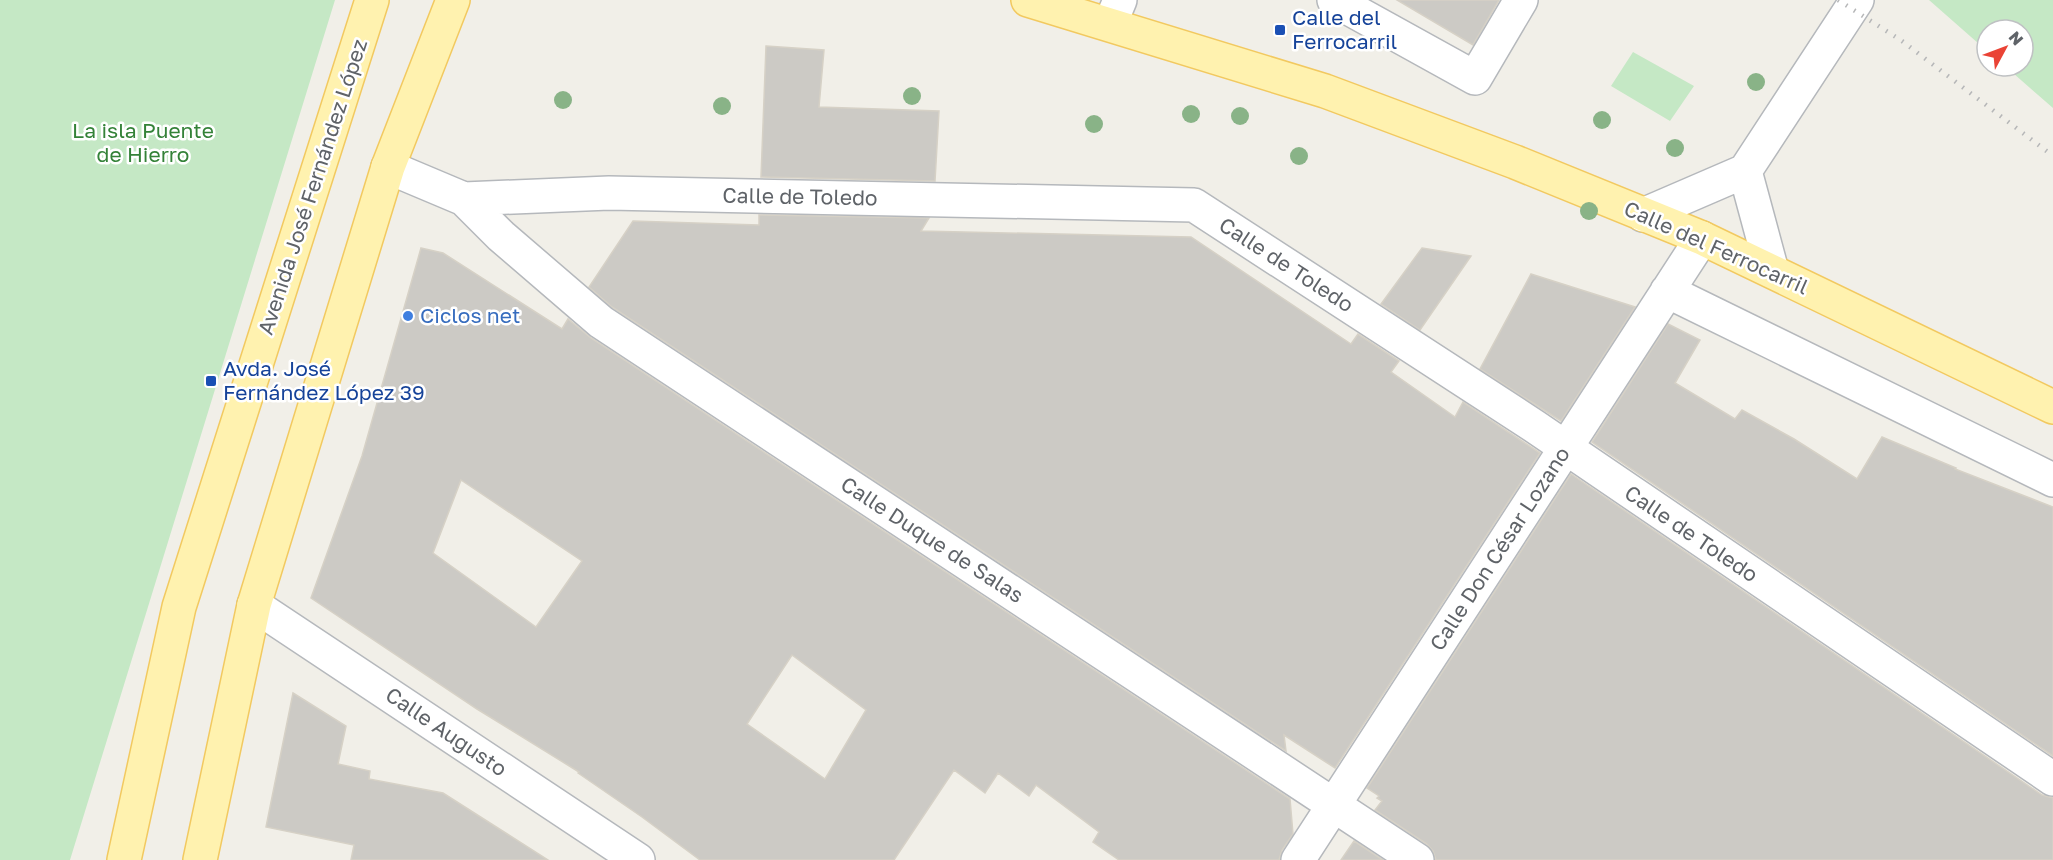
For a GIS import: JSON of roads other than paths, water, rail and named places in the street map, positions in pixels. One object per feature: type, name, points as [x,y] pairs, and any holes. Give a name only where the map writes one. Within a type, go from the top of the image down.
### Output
[{"type":"main road","name":"Avenida José Fernández López","points":[[124,860],[179,607],[372,0]]},
{"type":"main road","points":[[200,860],[254,605],[388,167],[453,0]]},
{"type":"main road","name":"Calle del Ferrocarril","points":[[1028,0],[1115,12],[1515,162],[1702,238],[2053,407]]},
{"type":"street","points":[[1334,0],[1475,78],[1521,0]]},
{"type":"street","points":[[1643,215],[1745,171],[1857,0]]},
{"type":"street","name":"Calle de Toledo","points":[[388,167],[464,199],[609,193],[1194,204],[1566,448],[2053,779]]},
{"type":"street","points":[[1745,171],[1772,271]]},
{"type":"street","name":"Calle Duque de Salas","points":[[464,199],[501,236],[601,322],[1417,860]]},
{"type":"street","name":"Calle Don César Lozano","points":[[1298,860],[1702,238]]},
{"type":"street","points":[[1667,291],[2053,480]]},
{"type":"street","name":"Calle Augusto","points":[[254,605],[605,850],[638,860]]},
{"type":"railway","points":[[1838,0],[1902,41],[2053,156]]},
{"type":"place","name":"Calle del Ferrocarril","points":[[1280,30]]},
{"type":"place","name":"Ciclos net","points":[[408,316]]},
{"type":"place","name":"Avda. José Fernández López 39","points":[[211,381]]},
{"type":"park label","name":"La isla Puente de Hierro","points":[[143,143]]}]
